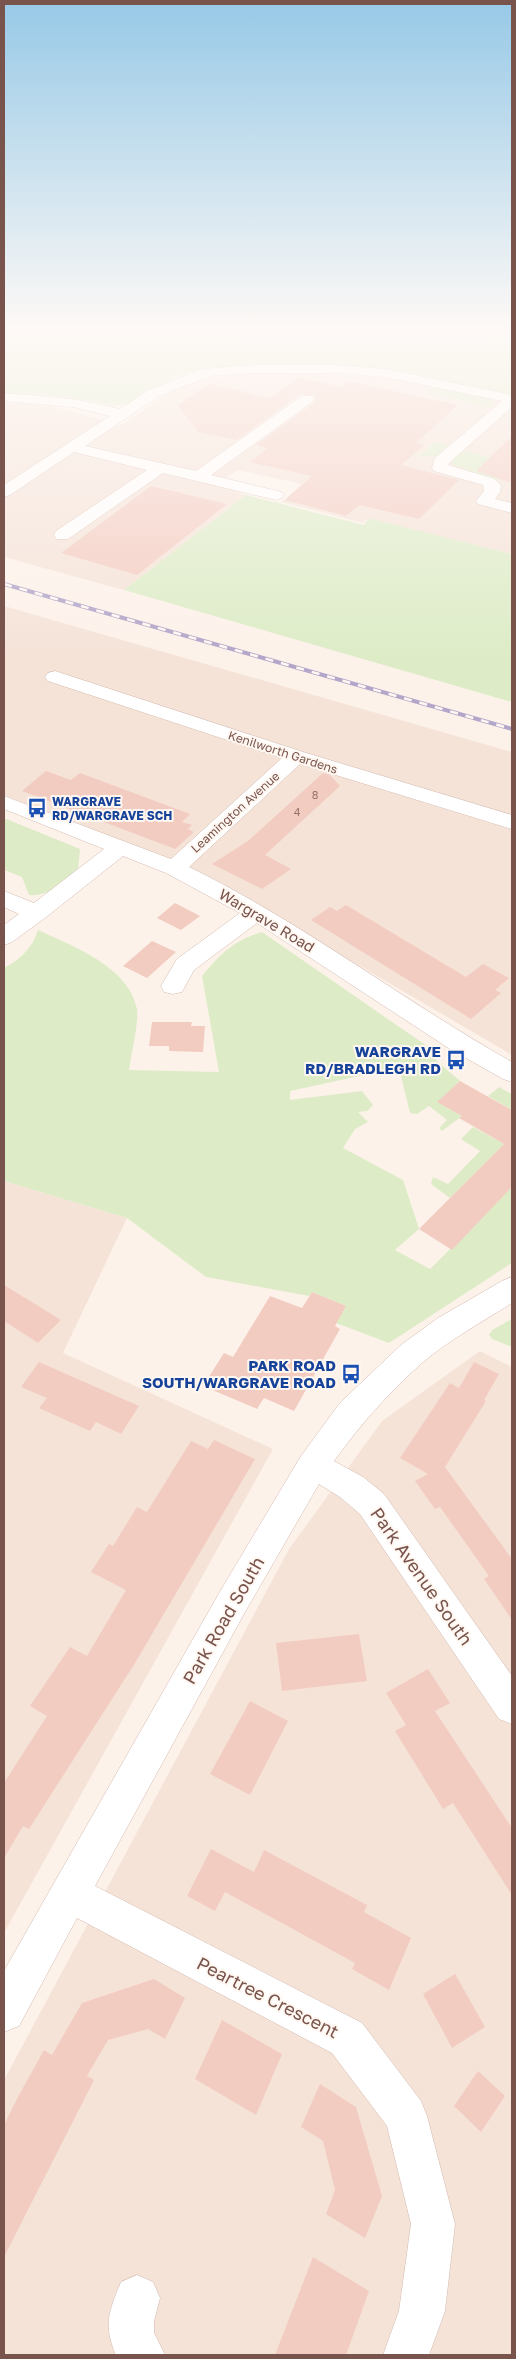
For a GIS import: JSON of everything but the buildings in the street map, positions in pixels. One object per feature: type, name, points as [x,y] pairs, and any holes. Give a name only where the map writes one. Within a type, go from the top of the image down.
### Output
[{"type":"street","points":[[4,492],[85,438]]},
{"type":"street","points":[[198,477],[252,438]]},
{"type":"street","points":[[467,438],[440,461],[440,468],[489,482],[493,486],[492,492],[484,501],[512,508]]},
{"type":"street","points":[[71,447],[276,495]]},
{"type":"street","points":[[62,535],[159,469]]},
{"type":"street","name":"Kenilworth Gardens","points":[[55,677],[296,756],[512,822]]},
{"type":"street","name":"Leamington Avenue","points":[[174,868],[296,756]]},
{"type":"street","name":"Wargrave Road","points":[[4,802],[174,868],[257,911],[459,1043],[512,1073]]},
{"type":"street","points":[[4,937],[119,848]]},
{"type":"street","points":[[4,898],[37,912]]},
{"type":"street","points":[[169,993],[185,964],[257,911]]},
{"type":"street","name":"Park Road South","points":[[4,2011],[232,1601],[312,1466],[351,1413],[412,1354],[449,1327],[512,1290]]},
{"type":"street","name":"Park Avenue South","points":[[312,1466],[333,1474],[357,1490],[372,1504],[512,1706]]},
{"type":"street","name":"Peartree Crescent","points":[[69,1893],[347,2038],[406,2116],[433,2224],[422,2312],[406,2355]]},
{"type":"street","points":[[137,2298],[129,2320],[134,2345],[142,2355]]},
{"type":"shaded area","points":[[4,438],[512,438],[512,554],[367,519],[363,523],[282,502],[302,484],[237,470],[216,485],[246,495],[124,590],[4,557]]},
{"type":"shaded area","points":[[4,606],[512,752],[512,1055],[201,873],[4,795]]},
{"type":"shaded area","points":[[4,1181],[127,1218],[63,1353],[273,1449],[4,1933]]},
{"type":"shaded area","points":[[480,1351],[512,1367],[512,2355],[4,2355],[4,2080],[289,1549],[382,1421]]},
{"type":"green space","points":[[435,442],[449,445],[436,456],[418,457]]},
{"type":"green space","points":[[463,450],[512,464],[512,472],[507,470],[499,479],[493,479],[453,465],[454,457]]},
{"type":"green space","points":[[246,495],[364,525],[368,519],[372,519],[512,554],[512,702],[124,590]]},
{"type":"green space","points":[[4,818],[80,849],[78,870],[50,891],[29,895],[22,877],[4,870]]},
{"type":"green space","points":[[38,930],[98,960],[123,981],[132,994],[137,1015],[129,1070],[219,1072],[202,976],[228,949],[243,939],[262,932],[427,1046],[436,1060],[460,1081],[438,1102],[462,1116],[442,1131],[439,1128],[447,1120],[429,1106],[417,1114],[410,1113],[400,1072],[392,1069],[290,1091],[290,1100],[362,1091],[373,1105],[367,1111],[358,1112],[368,1122],[355,1129],[343,1148],[403,1180],[419,1229],[395,1250],[430,1269],[512,1187],[512,1263],[389,1343],[336,1323],[346,1306],[312,1292],[309,1296],[206,1277],[127,1218],[4,1181],[4,968],[26,952]]},
{"type":"green space","points":[[499,1087],[512,1094],[512,1110],[488,1096]]},
{"type":"green space","points":[[473,1127],[504,1144],[450,1198],[431,1184],[433,1177],[448,1184],[480,1151],[461,1139]]},
{"type":"green space","points":[[512,1319],[512,1347],[492,1339],[489,1335],[492,1330]]},
{"type":"railway","points":[[4,584],[512,729]]},
{"type":"place","name":"WARGRAVE RD/WARGRAVE SCH","points":[[37,808]]},
{"type":"place","name":"WARGRAVE RD/BRADLEGH RD","points":[[456,1060]]},
{"type":"place","name":"PARK ROAD SOUTH/WARGRAVE ROAD","points":[[351,1374]]}]
